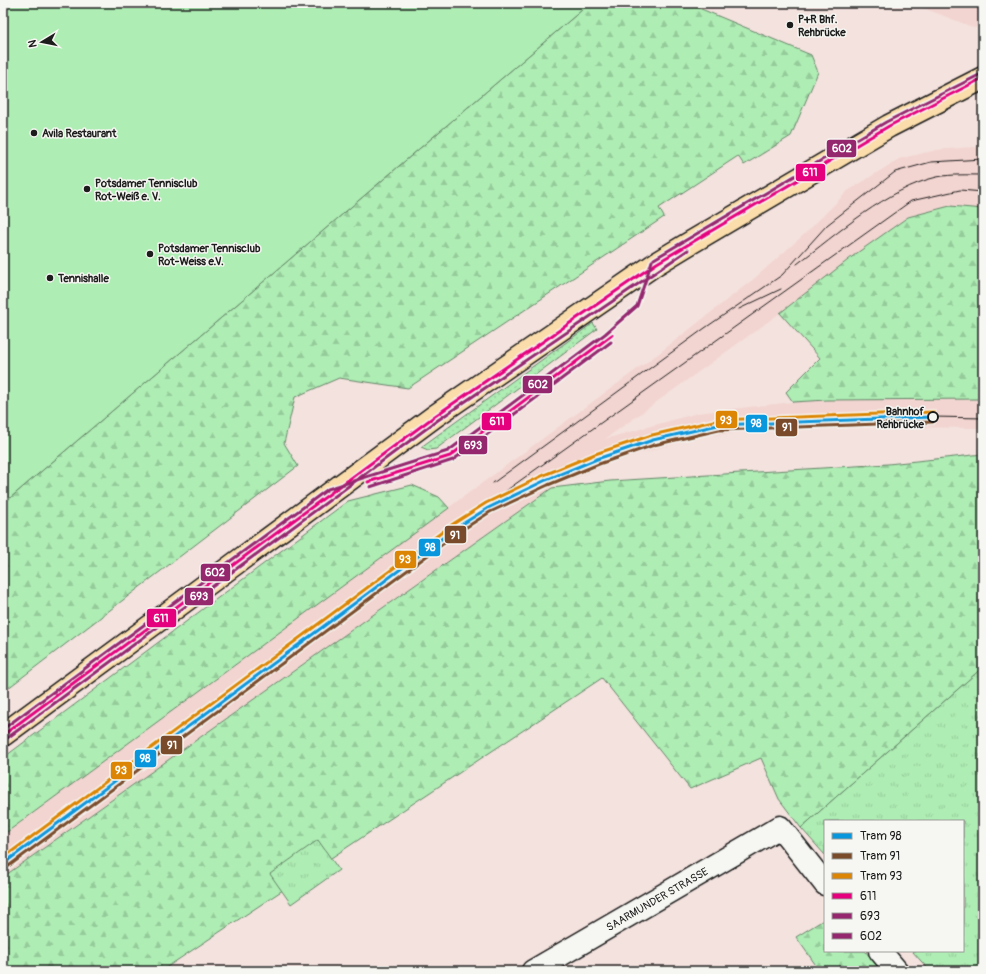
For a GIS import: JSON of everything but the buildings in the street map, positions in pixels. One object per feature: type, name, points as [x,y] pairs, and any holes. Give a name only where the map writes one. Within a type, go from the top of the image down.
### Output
[{"type":"main road","points":[[3,735],[435,416],[657,264],[889,126],[974,83]]},
{"type":"street","name":"SAARMUNDER STRASSE","points":[[533,971],[780,827],[824,883]]},
{"type":"street","points":[[881,952],[897,971]]},
{"type":"shaded area","points":[[911,3],[983,3],[983,23],[975,28]]},
{"type":"shaded area","points":[[974,147],[983,149],[983,209],[950,206],[908,217],[780,313],[605,439],[698,413],[793,402],[827,400],[983,399],[983,428],[808,426],[702,436],[617,460],[552,488],[3,877],[3,835],[662,351],[755,278],[807,232],[848,191],[899,159],[937,150]]},
{"type":"green space","name":"Potsdamer Tennisclub Rot-Weiss e.V.","points":[[3,3],[590,3],[3,504]]},
{"type":"green space","points":[[590,3],[687,3],[811,55],[818,72],[791,136],[744,165],[738,156],[659,208],[664,217],[408,388],[339,378],[295,397],[284,443],[298,466],[3,692],[3,504]]},
{"type":"green space","points":[[950,206],[983,209],[983,399],[827,400],[793,402],[786,392],[820,358],[780,313],[857,253],[908,217]]},
{"type":"green space","points":[[593,323],[597,329],[436,449],[428,450],[421,447]]},
{"type":"green space","points":[[983,454],[983,667],[801,828],[779,799],[761,758],[690,789],[602,678],[161,971],[3,971],[3,877],[552,488],[610,481],[888,464]]},
{"type":"green space","points":[[412,485],[439,497],[449,508],[3,835],[3,758],[348,501]]},
{"type":"green space","points":[[983,667],[983,971],[930,971],[913,952],[964,952],[964,820],[824,820],[824,854],[801,828]]},
{"type":"green space","points":[[318,840],[339,870],[291,904],[270,874]]},
{"type":"green space","points":[[824,920],[824,952],[866,952],[882,971],[820,971],[796,937]]},
{"type":"tram line","points":[[493,483],[705,328],[782,275],[827,225],[895,172],[931,162],[983,159]]},
{"type":"tram line","points":[[797,264],[864,213],[900,191],[937,177],[954,175],[983,175]]},
{"type":"tram line","points":[[456,528],[911,201],[960,190],[983,192]]},
{"type":"tram line","points":[[739,309],[781,289]]},
{"type":"tram line","name":"93","points":[[3,858],[453,524],[486,503],[544,475],[595,454],[652,435],[718,420],[933,412]]},
{"type":"tram line","points":[[933,417],[983,418]]},
{"type":"tram line","name":"98","points":[[3,864],[456,528],[488,508],[546,480],[597,459],[653,440],[718,425],[933,417]]},
{"type":"tram line","name":"91","points":[[6,868],[459,532],[490,512],[548,485],[599,464],[654,445],[719,430],[933,422]]},
{"type":"transit line","name":"602","points":[[654,259],[886,122],[981,74]]},
{"type":"transit line","name":"611","points":[[3,735],[435,416],[657,263],[889,126],[983,78]]},
{"type":"transit line","name":"693","points":[[6,739],[438,420],[688,250]]},
{"type":"transit line","name":"602","points":[[3,729],[328,489],[448,451],[605,334],[637,306],[652,261]]},
{"type":"transit line","name":"611","points":[[368,482],[450,456],[612,335]]},
{"type":"transit line","name":"693","points":[[370,487],[453,460],[611,342]]},
{"type":"place","name":"P+R Bhf. Rehbrücke","points":[[790,25]]},
{"type":"place","name":"Avila Restaurant","points":[[34,133]]},
{"type":"place","name":"Potsdamer Tennisclub Rot-Weiß e. V.","points":[[87,189]]},
{"type":"place","name":"Potsdamer Tennisclub Rot-Weiss e.V.","points":[[150,254]]},
{"type":"place","name":"Tennishalle","points":[[50,278]]},
{"type":"place","name":"Bahnhof Rehbrücke","points":[[933,417]]}]
